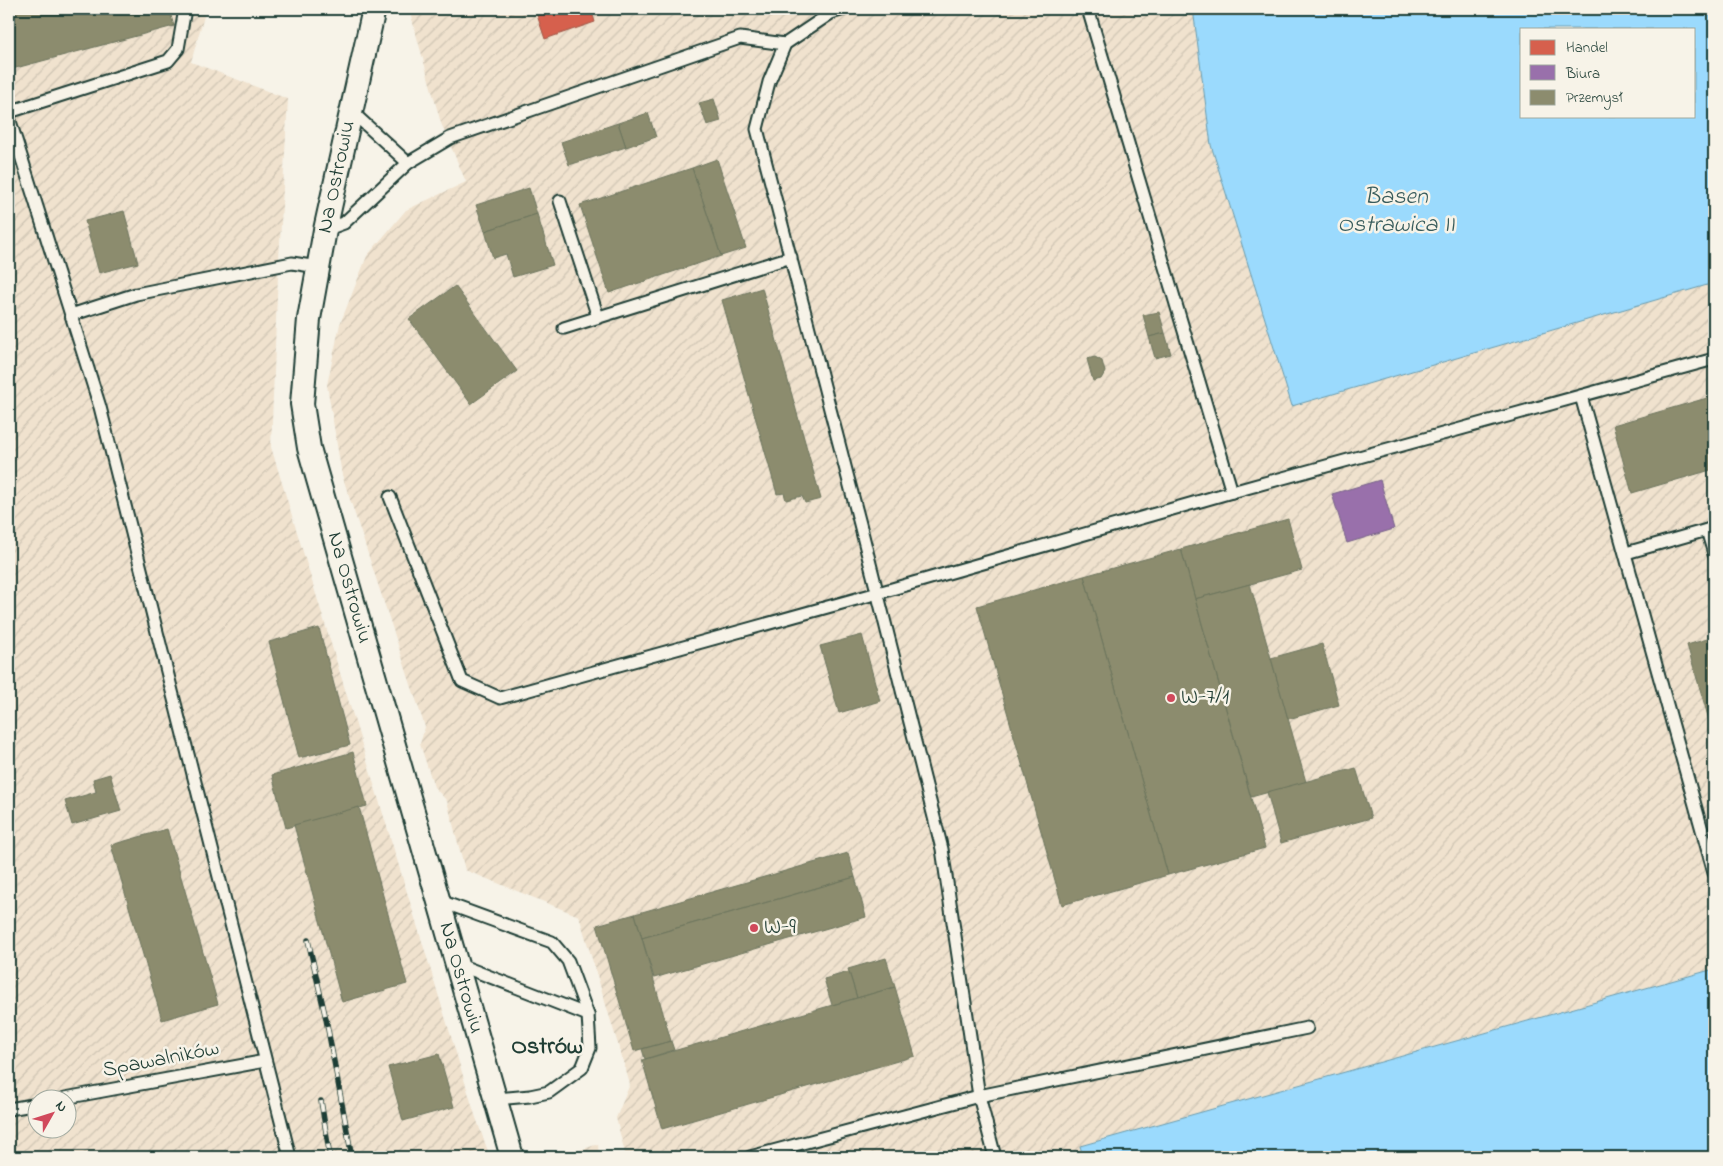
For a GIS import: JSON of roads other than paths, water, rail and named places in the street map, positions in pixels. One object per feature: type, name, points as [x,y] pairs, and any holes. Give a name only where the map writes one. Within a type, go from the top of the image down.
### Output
[{"type":"street","name":"Na Ostrowiu","points":[[374,9],[318,267],[309,318],[302,404],[309,448],[512,1157]]},
{"type":"lane","points":[[9,112],[168,61],[178,49],[185,9]]},
{"type":"lane","points":[[844,9],[831,13],[786,44],[768,82],[757,129],[878,593],[942,849],[979,1096],[995,1157]]},
{"type":"lane","points":[[1088,9],[1232,492]]},
{"type":"lane","points":[[325,230],[344,223],[408,163],[450,138],[740,38],[786,44]]},
{"type":"lane","points":[[352,112],[408,163]]},
{"type":"lane","points":[[9,118],[100,407],[290,1157]]},
{"type":"lane","points":[[560,201],[598,317]]},
{"type":"lane","points":[[564,328],[791,258]]},
{"type":"lane","points":[[71,314],[136,294],[292,263],[318,267]]},
{"type":"lane","points":[[390,497],[462,681],[500,698],[1232,492],[1714,359]]},
{"type":"lane","points":[[1581,396],[1714,873]]},
{"type":"lane","points":[[1626,553],[1711,529],[1714,554]]},
{"type":"lane","points":[[440,901],[552,942],[568,961],[588,1015],[590,1048],[582,1068],[549,1092],[496,1100]]},
{"type":"lane","points":[[457,964],[588,1015]]},
{"type":"lane","points":[[750,1157],[979,1096],[1307,1028]]},
{"type":"lane","name":"Spawalników","points":[[78,1096],[265,1060]]},
{"type":"lane","points":[[9,1109],[28,1106]]},
{"type":"water","name":"Basen Ostrawica II","points":[[1193,9],[1714,9],[1714,283],[1292,406],[1211,145]]},
{"type":"water","points":[[1714,969],[1714,1157],[1083,1157],[1080,1146]]},
{"type":"railway","points":[[308,940],[326,1019],[352,1157]]},
{"type":"railway","points":[[321,1101],[330,1157]]},
{"type":"place","name":"W-7/1","points":[[1171,698]]},
{"type":"place","name":"W-9","points":[[754,928]]},
{"type":"district","name":"Ostrów","points":[[547,1047]]}]
